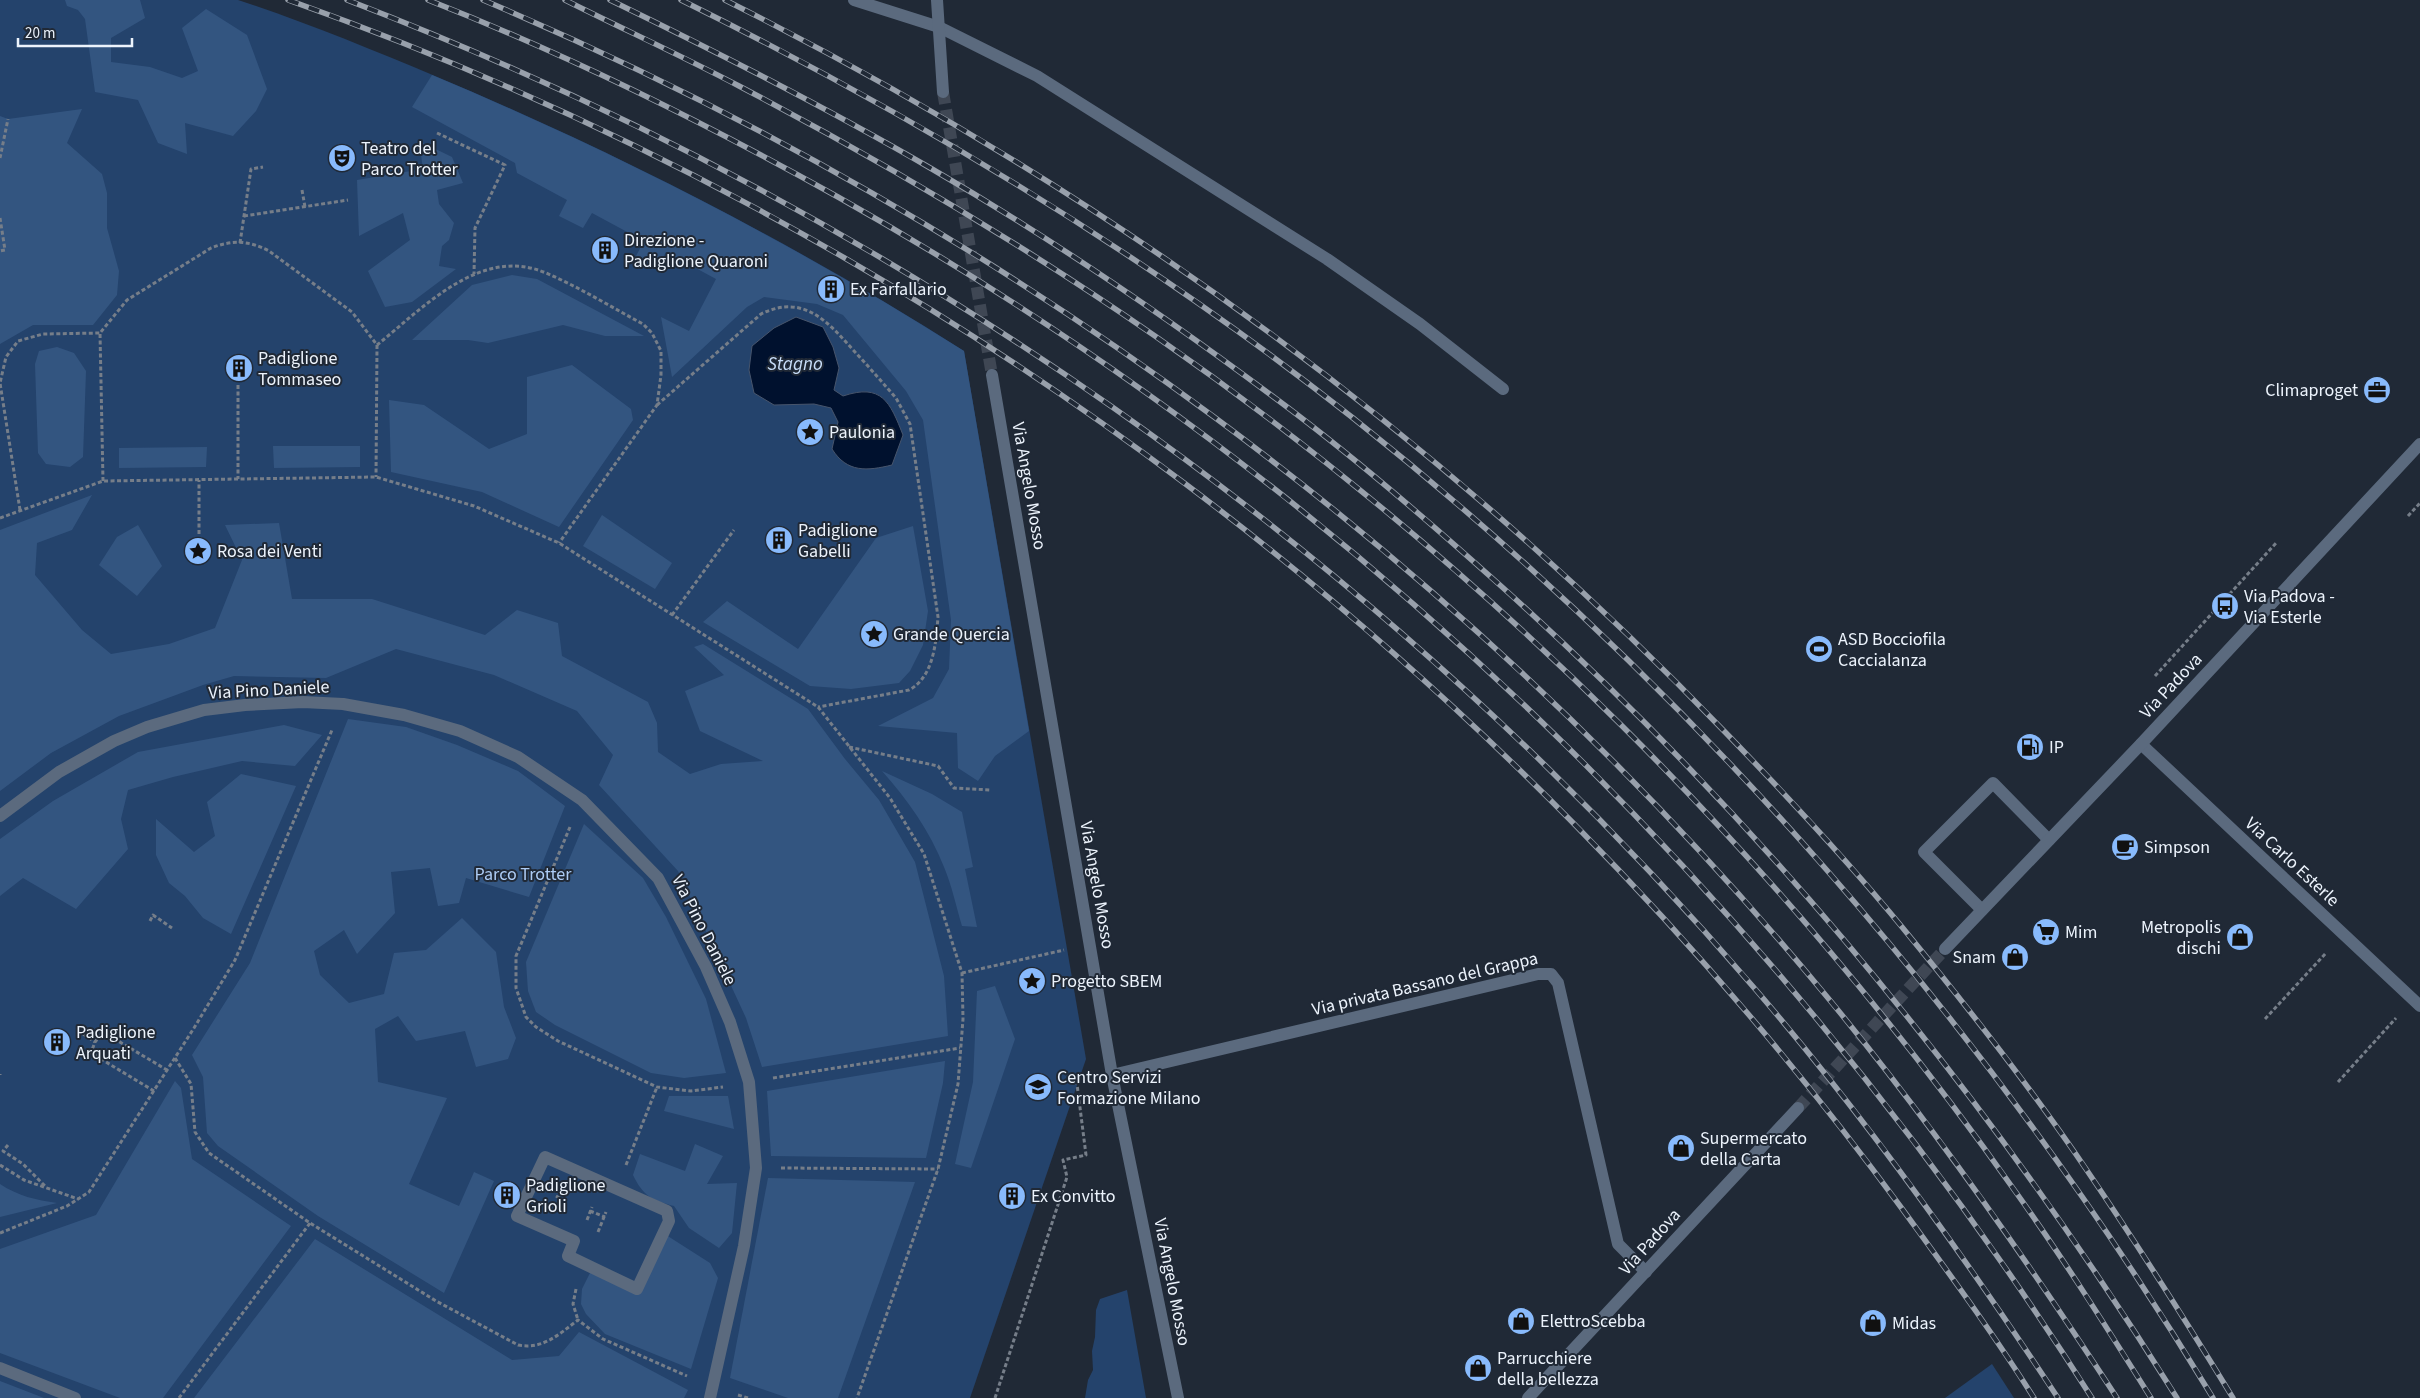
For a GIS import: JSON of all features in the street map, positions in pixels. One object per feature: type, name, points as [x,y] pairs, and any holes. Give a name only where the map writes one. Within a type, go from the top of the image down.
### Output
[{"type":"street","points":[[854,0],[938,27],[1037,76],[1327,259],[1420,324],[1503,389]]},
{"type":"street","points":[[937,0],[942,92]]},
{"type":"street","name":"Via Angelo Mosso","points":[[992,376],[1112,1076],[1178,1398]]},
{"type":"street","name":"Via Padova","points":[[1945,949],[2140,744],[2420,444]]},
{"type":"street","name":"Via Pino Daniele","points":[[0,816],[59,772],[114,741],[181,716],[245,705],[303,702],[343,704],[404,715],[460,731],[518,757],[582,800],[658,878],[716,990],[730,1022],[749,1082],[756,1168],[744,1246],[711,1393]]},
{"type":"street","name":"Via Carlo Esterle","points":[[2140,744],[2416,1003]]},
{"type":"street","points":[[1982,910],[1924,852],[1993,783],[2049,840]]},
{"type":"street","name":"Via privata Bassano del Grappa","points":[[1112,1076],[1538,974],[1551,974],[1558,983],[1618,1244],[1646,1272]]},
{"type":"street","name":"Via Padova","points":[[1528,1398],[1798,1108]]},
{"type":"street","points":[[544,1157],[662,1209],[667,1211],[669,1221],[637,1288],[568,1256],[574,1241],[517,1216],[544,1157]]},
{"type":"street","points":[[0,1368],[76,1398]]},
{"type":"path","points":[[0,158],[8,119]]},
{"type":"path","points":[[437,133],[505,165],[475,228],[474,274]]},
{"type":"path","points":[[240,243],[251,169],[263,167]]},
{"type":"path","points":[[302,190],[305,207]]},
{"type":"path","points":[[244,216],[348,200]]},
{"type":"path","points":[[0,218],[5,250],[0,251]]},
{"type":"path","points":[[103,481],[100,333],[127,300],[211,248],[226,243],[255,243],[269,251],[352,312],[377,344],[376,477]]},
{"type":"path","points":[[377,344],[450,286],[474,274],[504,267],[523,267],[544,272],[643,324],[652,332],[661,351],[662,369],[657,405]]},
{"type":"path","points":[[559,543],[657,405],[761,314],[782,307],[808,310],[830,324],[896,398],[910,424],[938,617],[937,634],[930,664],[918,686],[909,690],[818,708]]},
{"type":"path","points":[[20,510],[0,383],[6,357],[18,341],[43,334],[100,333]]},
{"type":"path","points":[[238,385],[238,479]]},
{"type":"path","points":[[0,518],[103,481],[376,477],[474,506],[559,543],[818,708],[890,798],[924,854],[962,973],[963,1018],[958,1084],[938,1169],[857,1398]]},
{"type":"path","points":[[198,534],[200,480]]},
{"type":"path","points":[[2408,516],[2420,503]]},
{"type":"path","points":[[672,615],[734,530]]},
{"type":"path","points":[[2155,676],[2277,542]]},
{"type":"path","points":[[0,1233],[67,1206],[89,1192],[235,960],[343,704]]},
{"type":"path","points":[[848,747],[938,766],[954,788],[990,790]]},
{"type":"path","points":[[582,800],[516,956],[516,988],[526,1017],[536,1027],[558,1041],[658,1087],[691,1091],[960,1048]]},
{"type":"path","points":[[150,921],[153,915],[172,928]]},
{"type":"path","points":[[2265,1018],[2343,934]]},
{"type":"path","points":[[962,973],[1067,949]]},
{"type":"path","points":[[2338,1082],[2416,1003]]},
{"type":"path","points":[[154,1091],[91,1053],[95,1042],[103,1032],[167,1070]]},
{"type":"path","points":[[83,1034],[95,1042]]},
{"type":"path","points":[[175,1058],[190,1084],[196,1132],[209,1153],[310,1223],[436,1301],[518,1345],[530,1347],[545,1344],[578,1320],[603,1339],[711,1393]]},
{"type":"path","points":[[995,1398],[1068,1177],[1064,1160],[1086,1155],[1077,1084]]},
{"type":"path","points":[[8,1145],[3,1151],[23,1164],[47,1188]]},
{"type":"path","points":[[0,1165],[24,1180],[78,1199]]},
{"type":"path","points":[[756,1168],[938,1169]]},
{"type":"path","points":[[555,1212],[564,1192]]},
{"type":"path","points":[[553,1195],[561,1199]]},
{"type":"path","points":[[584,1225],[594,1204]]},
{"type":"path","points":[[590,1211],[605,1217]]},
{"type":"path","points":[[179,1398],[310,1223]]},
{"type":"green space","name":"Parco Trotter","points":[[0,0],[238,0],[288,17],[435,76],[571,136],[639,169],[771,237],[901,312],[964,351],[1086,1059],[970,1398],[0,1398]]},
{"type":"green space","points":[[65,0],[140,0],[145,18],[111,38],[111,62],[150,67],[182,78],[198,71],[182,28],[206,9],[247,35],[267,89],[256,111],[233,136],[185,123],[187,154],[158,143],[138,100],[95,92],[85,19],[78,10],[67,6]]},
{"type":"green space","points":[[432,75],[569,136],[704,202],[835,274],[964,351],[1029,731],[995,756],[978,781],[958,768],[957,733],[878,726],[933,698],[949,669],[951,620],[923,420],[906,391],[843,315],[817,304],[764,297],[747,307],[672,377],[661,317],[689,331],[716,279],[666,252],[657,268],[636,256],[644,241],[592,213],[583,228],[559,216],[567,200],[517,173],[515,163],[412,107]]},
{"type":"green space","points":[[82,109],[67,143],[102,174],[107,193],[107,228],[119,271],[117,295],[93,325],[33,325],[0,344],[0,116],[8,119]]},
{"type":"green space","points":[[419,141],[452,157],[463,183],[437,190],[439,204],[454,223],[449,240],[442,246],[439,266],[456,269],[412,302],[385,307],[368,271],[410,240],[403,213],[359,236],[357,180],[423,169]]},
{"type":"green space","points":[[512,275],[537,279],[644,336],[605,336],[563,325],[488,343],[468,340],[412,340],[472,285]]},
{"type":"green space","points":[[57,347],[74,353],[86,371],[83,457],[70,467],[46,464],[38,453],[35,364],[39,351]]},
{"type":"green space","points":[[572,365],[631,409],[633,420],[559,527],[482,492],[391,472],[389,400],[424,405],[489,449],[527,434],[527,377]]},
{"type":"green space","points":[[273,446],[360,446],[360,467],[274,468]]},
{"type":"green space","points":[[207,447],[206,467],[119,468],[119,448]]},
{"type":"green space","points":[[92,495],[72,530],[37,543],[35,575],[82,630],[111,654],[169,644],[215,628],[242,560],[225,525],[279,523],[292,599],[372,599],[485,635],[517,610],[558,623],[562,656],[648,702],[657,723],[658,752],[690,774],[721,764],[763,761],[700,731],[685,691],[724,675],[694,647],[703,644],[808,709],[845,759],[879,800],[915,862],[944,976],[948,1036],[762,1067],[746,1018],[678,871],[599,785],[613,755],[577,711],[494,675],[396,649],[326,678],[234,676],[203,685],[119,716],[51,753],[0,791],[0,530]]},
{"type":"green space","points":[[602,515],[672,563],[655,589],[583,546]]},
{"type":"green space","points":[[138,525],[162,566],[137,596],[99,565],[117,537]]},
{"type":"green space","points":[[913,526],[928,611],[923,645],[910,671],[899,683],[851,689],[810,686],[703,622],[727,601],[798,649],[876,538]]},
{"type":"green space","points":[[348,719],[406,727],[457,745],[518,771],[565,806],[529,897],[466,878],[459,903],[438,906],[430,868],[391,872],[395,913],[357,954],[344,930],[314,951],[320,975],[349,1003],[384,994],[394,953],[426,950],[462,918],[496,952],[504,1007],[516,1038],[508,1059],[476,1067],[465,1031],[416,1041],[398,1016],[375,1029],[378,1082],[447,1098],[409,1184],[459,1206],[474,1172],[494,1181],[444,1293],[318,1216],[218,1146],[207,1133],[203,1077],[192,1055],[250,963]]},
{"type":"green space","points":[[284,725],[322,735],[295,766],[242,761],[173,777],[128,790],[121,819],[128,849],[76,909],[23,878],[0,896],[0,839],[53,801],[138,752]]},
{"type":"green space","points":[[882,771],[932,794],[962,812],[973,867],[965,869],[977,927],[962,926],[947,874],[932,841],[909,804]]},
{"type":"green space","points":[[241,774],[296,786],[231,934],[203,918],[185,896],[169,883],[156,855],[156,819],[194,852],[215,836],[207,802]]},
{"type":"green space","points":[[584,824],[643,878],[666,917],[706,999],[726,1073],[684,1078],[651,1073],[555,1025],[536,1012],[528,991],[526,962]]},
{"type":"green space","points":[[995,986],[1015,1039],[971,1168],[955,1164],[973,1082],[977,991]]},
{"type":"green space","points":[[945,1061],[943,1083],[926,1158],[771,1156],[767,1091]]},
{"type":"green space","points":[[175,1081],[181,1088],[192,1159],[291,1226],[163,1398],[120,1398],[0,1353],[0,1249],[96,1215]]},
{"type":"green space","points":[[669,1096],[728,1096],[734,1129],[664,1111]]},
{"type":"green space","points":[[695,1144],[723,1156],[707,1184],[737,1183],[732,1233],[719,1248],[689,1228],[674,1206],[649,1196],[641,1188],[633,1175],[640,1154],[685,1171]]},
{"type":"green space","points":[[768,1178],[915,1182],[838,1398],[788,1398],[730,1378]]},
{"type":"green space","points":[[0,1184],[27,1197],[57,1203],[0,1217]]},
{"type":"green space","points":[[663,1233],[710,1263],[718,1278],[691,1369],[605,1334],[586,1314],[581,1304],[582,1289],[593,1267],[637,1288]]},
{"type":"green space","points":[[315,1239],[512,1360],[559,1356],[579,1332],[688,1390],[684,1398],[194,1398]]},
{"type":"green space","points":[[1127,1290],[1146,1398],[1085,1398],[1088,1380],[1093,1370],[1092,1351],[1095,1337],[1096,1310],[1100,1299]]},
{"type":"green space","points":[[1992,1364],[2014,1398],[1945,1398]]},
{"type":"green space","points":[[0,1381],[44,1398],[0,1398]]},
{"type":"water","name":"Stagno","points":[[796,317],[823,327],[833,347],[839,368],[834,390],[843,396],[867,392],[876,394],[889,405],[903,435],[892,465],[866,469],[858,468],[851,466],[838,457],[832,449],[838,422],[831,408],[814,404],[774,405],[754,393],[749,370],[752,346],[774,328]]},
{"type":"tunnel","points":[[943,92],[992,375]]},
{"type":"tunnel","points":[[1798,1108],[1945,949]]},
{"type":"railway","points":[[288,0],[526,95],[755,208],[976,338],[1186,484],[1385,646],[1571,821],[1744,1009],[1903,1210],[1986,1326],[2034,1398]]},
{"type":"railway","points":[[347,0],[548,84],[743,180],[931,288],[1113,407],[1287,537],[1452,678],[1609,829],[1756,990],[1837,1088],[1913,1189],[1951,1241],[2058,1398]]},
{"type":"railway","points":[[428,0],[481,21],[636,91],[838,197],[1027,311],[1207,437],[1378,573],[1539,720],[1692,876],[1835,1041],[1968,1215],[2092,1398]]},
{"type":"railway","points":[[483,0],[675,88],[862,187],[1042,297],[1216,418],[1382,549],[1539,689],[1688,839],[1828,998],[1942,1144],[2014,1244],[2117,1398]]},
{"type":"railway","points":[[565,0],[718,75],[846,144],[1003,236],[1105,302],[1278,425],[1397,520],[1512,621],[1622,726],[1728,836],[1829,951],[1925,1069],[2015,1191],[2068,1267],[2151,1398]]},
{"type":"railway","points":[[610,0],[853,124],[976,195],[1062,249],[1188,335],[1301,417],[1388,488],[1501,586],[1598,677],[1692,771],[1782,868],[1868,968],[1950,1072],[2029,1178],[2105,1286],[2177,1398]]},
{"type":"railway","points":[[681,0],[857,92],[943,140],[1028,191],[1194,300],[1353,418],[1479,523],[1600,633],[1716,749],[1826,870],[1932,995],[2031,1126],[2125,1260],[2213,1398]]},
{"type":"railway","points":[[725,0],[864,73],[999,151],[1130,235],[1257,324],[1381,418],[1500,518],[1615,623],[1726,733],[1816,828],[1860,877],[1950,986],[2020,1076],[2086,1169],[2161,1283],[2233,1398]]},
{"type":"place","name":"Teatro del Parco Trotter","points":[[342,158]]},
{"type":"place","name":"Direzione - Padiglione Quaroni","points":[[605,250]]},
{"type":"place","name":"Ex Farfallario","points":[[831,289]]},
{"type":"place","name":"Padiglione Tommaseo","points":[[239,368]]},
{"type":"place","name":"Climaproget","points":[[2377,390]]},
{"type":"place","name":"Paulonia","points":[[810,432]]},
{"type":"place","name":"Padiglione Gabelli","points":[[779,540]]},
{"type":"place","name":"Rosa dei Venti","points":[[198,551]]},
{"type":"place","name":"Via Padova - Via Esterle","points":[[2225,606]]},
{"type":"place","name":"Grande Quercia","points":[[874,634]]},
{"type":"place","name":"ASD Bocciofila Caccialanza","points":[[1819,649]]},
{"type":"place","name":"IP","points":[[2030,747]]},
{"type":"place","name":"Simpson","points":[[2125,847]]},
{"type":"place","name":"Mim","points":[[2046,932]]},
{"type":"place","name":"Metropolis dischi","points":[[2240,937]]},
{"type":"place","name":"Snam","points":[[2015,957]]},
{"type":"place","name":"Progetto SBEM","points":[[1032,981]]},
{"type":"place","name":"Padiglione Arquati","points":[[57,1042]]},
{"type":"place","name":"Centro Servizi Formazione Milano","points":[[1038,1087]]},
{"type":"place","name":"Supermercato della Carta","points":[[1681,1148]]},
{"type":"place","name":"Padiglione Grioli","points":[[507,1195]]},
{"type":"place","name":"Ex Convitto","points":[[1012,1196]]},
{"type":"place","name":"ElettroScebba","points":[[1521,1321]]},
{"type":"place","name":"Midas","points":[[1873,1323]]},
{"type":"place","name":"Parrucchiere della bellezza","points":[[1478,1368]]}]
